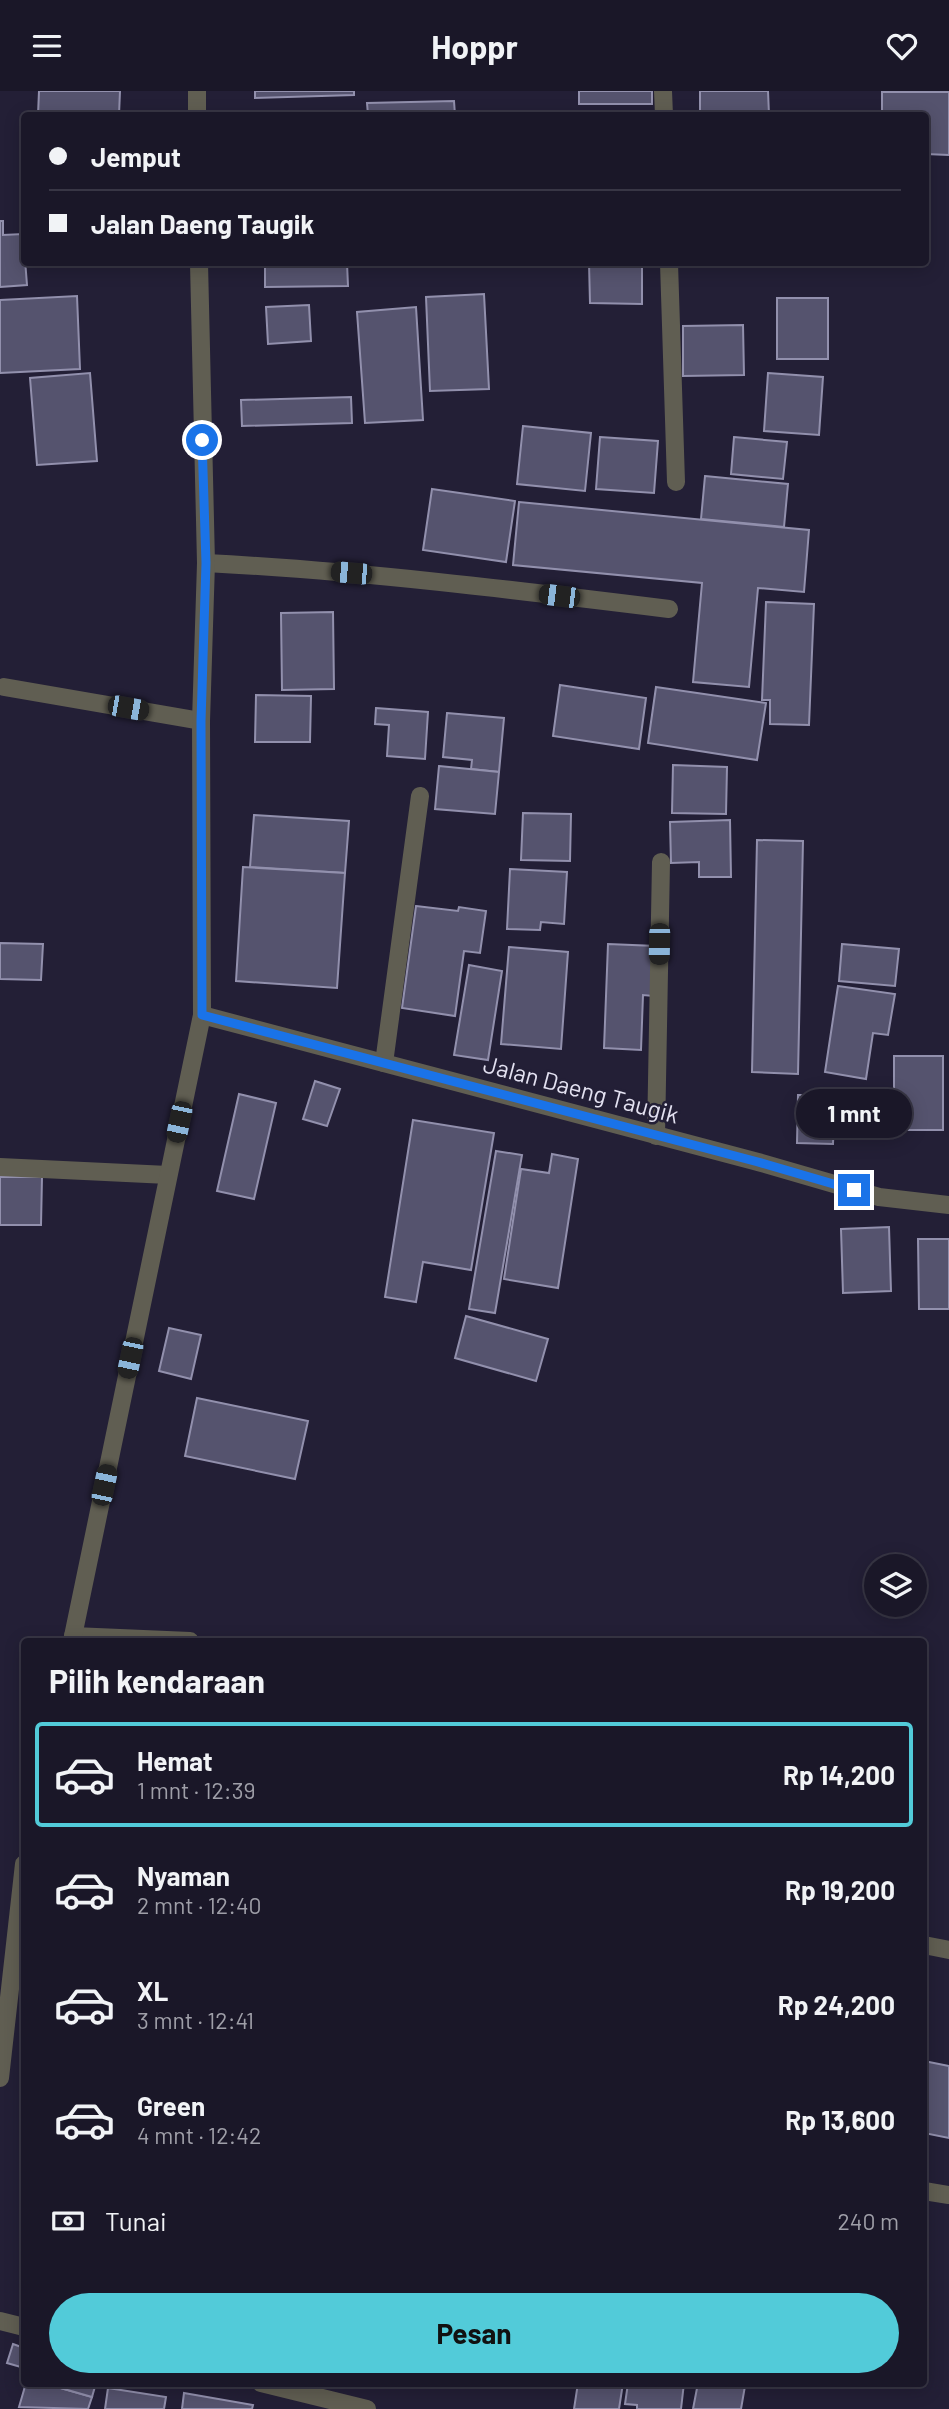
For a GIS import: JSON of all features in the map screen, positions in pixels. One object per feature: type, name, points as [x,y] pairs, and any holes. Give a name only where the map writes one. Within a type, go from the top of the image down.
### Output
[{"type":"street","points":[[197,91],[197,112]]},
{"type":"street","points":[[663,91],[664,112]]},
{"type":"street","points":[[72,1638],[202,1015],[201,721],[206,563],[199,266]]},
{"type":"street","points":[[668,266],[676,482]]},
{"type":"street","points":[[206,563],[302,568],[449,582],[669,610]]},
{"type":"street","points":[[4,687],[201,721]]},
{"type":"street","points":[[384,1063],[420,796]]},
{"type":"street","points":[[656,1136],[661,862]]},
{"type":"street","name":"Jalan Daeng Taugik","points":[[202,1015],[758,1162],[878,1197],[949,1205]]},
{"type":"street","points":[[0,1167],[168,1175]]},
{"type":"street","points":[[0,2078],[17,1986],[21,1916]]},
{"type":"street","points":[[927,1946],[949,1950]]},
{"type":"street","points":[[927,2191],[949,2195]]},
{"type":"street","points":[[0,2321],[21,2326]]},
{"type":"street","points":[[277,2387],[367,2409]]},
{"type":"building","points":[[39,91],[120,91],[119,112],[38,112]]},
{"type":"building","points":[[255,91],[354,91],[354,95],[255,98]]},
{"type":"building","points":[[579,91],[652,91],[652,104],[579,104]]},
{"type":"building","points":[[700,91],[768,91],[769,112],[700,112]]},
{"type":"building","points":[[882,92],[949,92],[949,155],[929,154],[929,112],[882,112]]},
{"type":"building","points":[[454,101],[455,112],[368,112],[367,103]]},
{"type":"building","points":[[0,221],[3,221],[3,235],[21,234],[21,266],[26,266],[27,285],[0,287]]},
{"type":"building","points":[[265,266],[347,266],[348,286],[265,287]]},
{"type":"building","points":[[589,266],[642,266],[642,304],[590,303]]},
{"type":"building","points":[[484,294],[489,389],[430,391],[426,297]]},
{"type":"building","points":[[77,296],[80,369],[0,373],[0,300]]},
{"type":"building","points":[[777,298],[828,298],[828,359],[777,359]]},
{"type":"building","points":[[309,305],[311,341],[268,344],[266,307]]},
{"type":"building","points":[[416,307],[423,420],[365,423],[357,312]]},
{"type":"building","points":[[743,325],[744,375],[683,376],[683,326]]},
{"type":"building","points":[[90,373],[97,461],[37,465],[30,378]]},
{"type":"building","points":[[768,373],[823,377],[819,435],[764,431]]},
{"type":"building","points":[[351,397],[352,423],[242,426],[241,400]]},
{"type":"building","points":[[523,426],[591,433],[585,491],[517,484]]},
{"type":"building","points":[[600,437],[658,441],[654,493],[596,489]]},
{"type":"building","points":[[734,437],[787,442],[783,479],[731,474]]},
{"type":"building","points":[[705,476],[788,484],[784,527],[701,519]]},
{"type":"building","points":[[432,489],[515,501],[506,562],[423,550]]},
{"type":"building","points":[[519,502],[809,530],[804,592],[758,588],[749,687],[693,682],[702,583],[513,565]]},
{"type":"building","points":[[766,602],[814,604],[809,725],[770,724],[770,700],[762,700]]},
{"type":"building","points":[[333,612],[334,689],[282,690],[281,613]]},
{"type":"building","points":[[560,685],[646,698],[639,749],[553,736]]},
{"type":"building","points":[[656,687],[766,703],[757,760],[648,743]]},
{"type":"building","points":[[256,695],[311,696],[310,742],[255,742]]},
{"type":"building","points":[[376,708],[428,712],[425,759],[387,756],[389,725],[375,724]]},
{"type":"building","points":[[447,713],[504,718],[499,772],[471,769],[472,760],[443,757]]},
{"type":"building","points":[[673,765],[727,767],[726,814],[672,813]]},
{"type":"building","points":[[439,766],[499,772],[495,814],[435,809]]},
{"type":"building","points":[[523,813],[571,814],[570,861],[521,860]]},
{"type":"building","points":[[254,815],[349,821],[345,873],[250,867]]},
{"type":"building","points":[[730,820],[731,877],[699,877],[699,862],[671,863],[670,822]]},
{"type":"building","points":[[757,840],[803,841],[798,1074],[752,1072]]},
{"type":"building","points":[[243,867],[345,873],[337,988],[236,981]]},
{"type":"building","points":[[510,869],[567,872],[564,924],[541,922],[540,930],[507,929]]},
{"type":"building","points":[[416,906],[486,911],[480,953],[464,951],[455,1016],[402,1008]]},
{"type":"building","points":[[0,943],[43,944],[41,980],[0,979]]},
{"type":"building","points":[[608,944],[656,946],[653,996],[643,995],[641,1050],[604,1048]]},
{"type":"building","points":[[842,944],[899,949],[895,986],[839,981]]},
{"type":"building","points":[[509,947],[568,952],[561,1049],[501,1044]]},
{"type":"building","points":[[469,965],[502,971],[488,1060],[454,1055]]},
{"type":"building","points":[[838,986],[895,994],[888,1035],[873,1033],[866,1079],[825,1072]]},
{"type":"building","points":[[894,1056],[943,1056],[943,1130],[894,1130]]},
{"type":"building","points":[[315,1081],[340,1089],[327,1126],[303,1119]]},
{"type":"building","points":[[239,1094],[276,1103],[254,1199],[217,1191]]},
{"type":"building","points":[[798,1095],[835,1095],[833,1144],[797,1143]]},
{"type":"building","points":[[413,1120],[494,1133],[471,1270],[423,1262],[416,1302],[385,1297]]},
{"type":"building","points":[[496,1151],[522,1155],[495,1313],[469,1309]]},
{"type":"building","points":[[552,1154],[578,1159],[558,1288],[504,1279],[521,1169],[549,1173]]},
{"type":"building","points":[[0,1177],[42,1177],[41,1225],[0,1225]]},
{"type":"building","points":[[889,1227],[891,1291],[843,1293],[841,1229]]},
{"type":"building","points":[[918,1239],[949,1239],[949,1309],[919,1309]]},
{"type":"building","points":[[466,1316],[548,1339],[536,1381],[455,1358]]},
{"type":"building","points":[[169,1328],[201,1335],[191,1379],[159,1371]]},
{"type":"building","points":[[197,1398],[308,1421],[295,1479],[185,1456]]},
{"type":"building","points":[[927,2062],[949,2066],[949,2138],[927,2134]]},
{"type":"building","points":[[13,2344],[21,2347],[21,2367],[7,2363]]},
{"type":"building","points":[[25,2387],[57,2387],[92,2397],[88,2409],[19,2407]]},
{"type":"building","points":[[57,2387],[95,2387],[92,2397]]},
{"type":"building","points":[[577,2387],[622,2387],[619,2409],[574,2409]]},
{"type":"building","points":[[627,2387],[684,2387],[681,2409],[637,2409],[637,2405],[625,2404]]},
{"type":"building","points":[[697,2387],[745,2387],[741,2409],[693,2409]]},
{"type":"building","points":[[108,2388],[166,2397],[164,2409],[105,2409]]},
{"type":"building","points":[[184,2393],[253,2405],[252,2409],[182,2409]]},
{"type":"route","points":[[202,440],[206,563],[201,721],[202,1015],[758,1162],[854,1190]]}]
